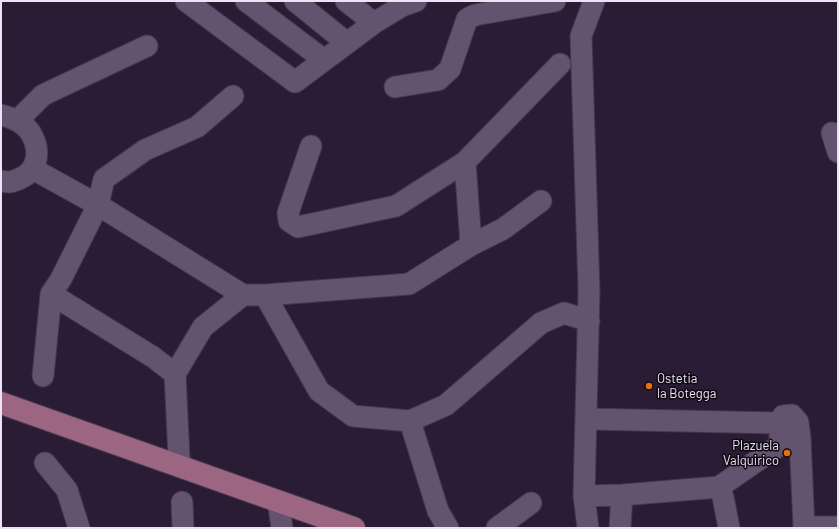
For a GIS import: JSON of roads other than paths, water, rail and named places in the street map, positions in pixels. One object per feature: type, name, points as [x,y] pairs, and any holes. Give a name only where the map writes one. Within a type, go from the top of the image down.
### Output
[{"type":"main road","points":[[1,402],[354,528]]},
{"type":"lane","points":[[186,1],[295,82],[374,23],[404,3]]},
{"type":"lane","points":[[246,1],[324,60]]},
{"type":"lane","points":[[295,1],[347,43]]},
{"type":"lane","points":[[346,1],[374,23]]},
{"type":"lane","points":[[395,87],[438,80],[450,69],[467,19],[475,15],[555,1]]},
{"type":"lane","points":[[588,528],[584,496],[589,283],[581,36],[594,1]]},
{"type":"lane","points":[[1,181],[10,183],[24,177],[33,169],[36,158],[36,148],[30,131],[9,118],[43,95],[146,46]]},
{"type":"lane","points":[[311,146],[288,213],[290,221],[298,227],[396,206],[466,162],[560,64]]},
{"type":"lane","points":[[43,376],[51,294],[61,279],[98,205],[104,179],[145,150],[197,127],[233,96]]},
{"type":"lane","points":[[838,135],[832,133],[838,152]]},
{"type":"lane","points":[[466,162],[471,245]]},
{"type":"lane","points":[[33,169],[98,205],[243,295],[265,295],[409,284],[471,245],[503,229],[541,201]]},
{"type":"lane","points":[[51,294],[153,356],[175,374]]},
{"type":"lane","points":[[182,467],[179,458],[175,374],[203,327],[243,295]]},
{"type":"lane","points":[[265,295],[319,391],[353,416],[410,421],[446,406],[541,323],[564,313],[589,321]]},
{"type":"lane","points":[[780,445],[779,423],[783,416],[792,415],[798,422],[804,528],[838,527]]},
{"type":"lane","points":[[586,419],[779,423]]},
{"type":"lane","points":[[410,421],[438,511],[448,528]]},
{"type":"lane","points":[[584,496],[622,495],[719,487],[780,445],[800,450]]},
{"type":"lane","points":[[45,463],[67,490],[79,528]]},
{"type":"lane","points":[[719,487],[723,497],[729,528]]},
{"type":"lane","points":[[620,528],[622,495]]},
{"type":"lane","points":[[278,501],[282,528]]},
{"type":"lane","points":[[182,502],[183,528]]},
{"type":"lane","points":[[497,528],[531,503]]},
{"type":"place","name":"Ostetia la Botegga","points":[[649,386]]},
{"type":"place","name":"Plazuela Valquirico","points":[[787,453]]}]
